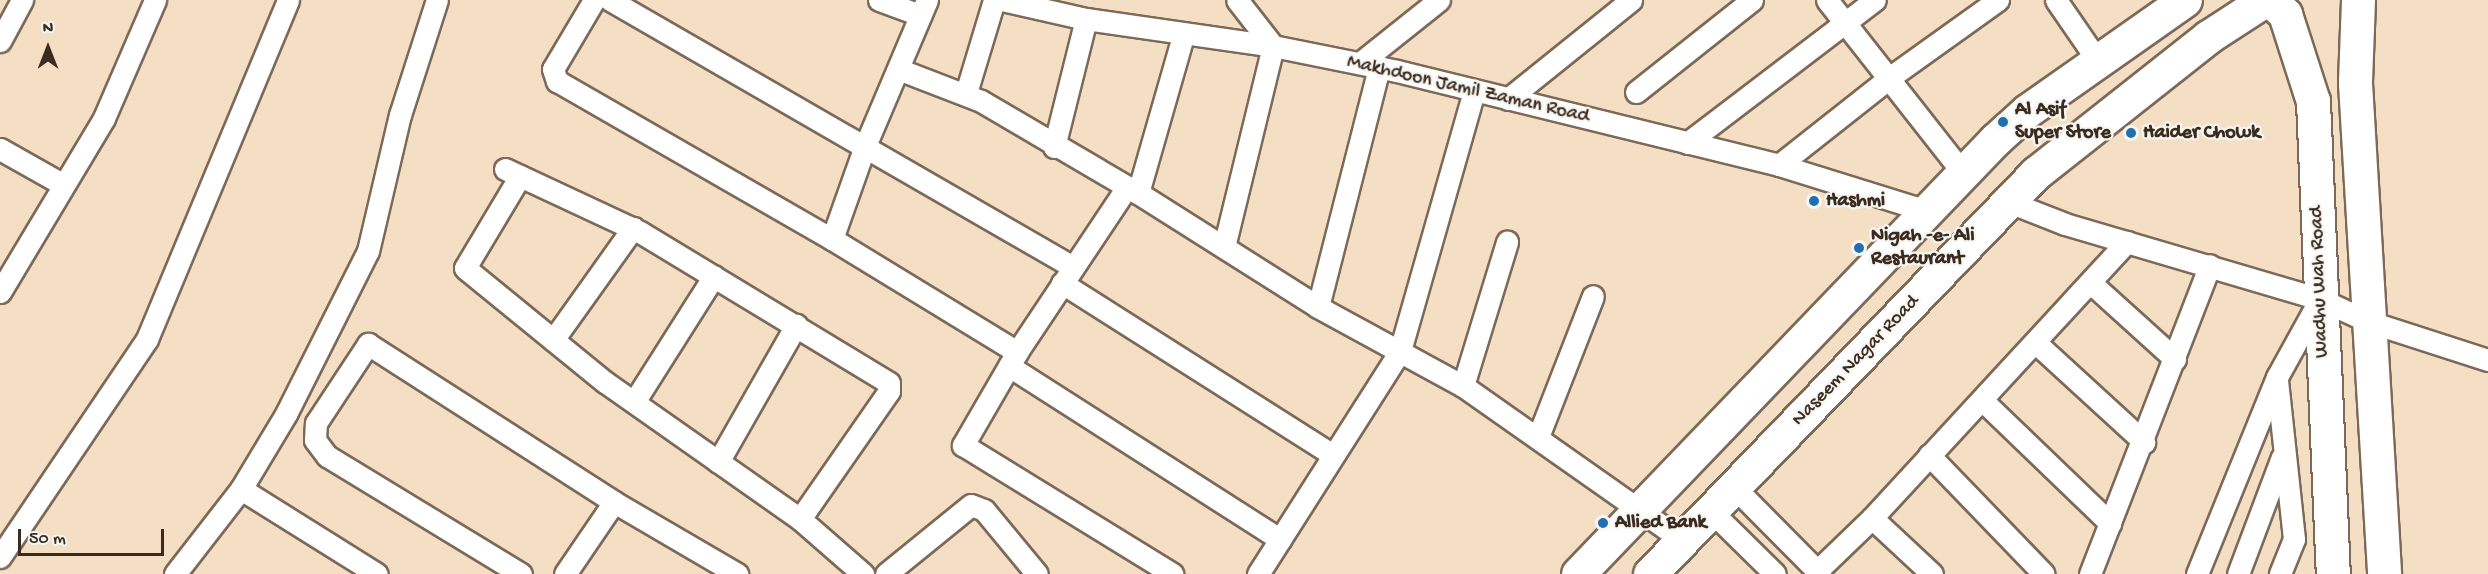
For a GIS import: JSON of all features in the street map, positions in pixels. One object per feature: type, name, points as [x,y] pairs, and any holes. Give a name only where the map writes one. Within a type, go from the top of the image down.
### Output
[{"type":"main road","name":"Naseem Nagar Road","points":[[1656,572],[1681,539],[1712,512],[2047,164],[2208,37],[2268,0]]},
{"type":"main road","name":"Wadhu Wah Road","points":[[2268,0],[2285,14],[2313,101],[2333,574]]},
{"type":"main road","points":[[2358,0],[2355,21],[2355,83],[2367,321],[2384,574]]},
{"type":"main road","points":[[1578,574],[2014,122],[2176,2]]},
{"type":"main road","points":[[2014,122],[2007,138],[2010,156],[2024,162],[2047,164]]},
{"type":"street","points":[[0,41],[22,0]]},
{"type":"street","points":[[0,292],[104,117],[155,0]]},
{"type":"street","points":[[0,557],[147,339],[288,0]]},
{"type":"street","points":[[175,574],[241,489],[286,414],[368,251],[400,115],[437,0]]},
{"type":"street","points":[[594,0],[553,69],[557,81],[832,239],[1280,539]]},
{"type":"street","points":[[610,0],[865,146],[1067,275],[1334,455]]},
{"type":"street","points":[[832,239],[865,146],[924,8],[879,0]]},
{"type":"street","points":[[966,93],[994,0]]},
{"type":"street","name":"Makhdoon Jamil Zaman Road","points":[[1002,0],[1029,3],[1086,19],[1273,46],[1370,65],[1779,165],[1927,211]]},
{"type":"street","points":[[1224,247],[1273,46],[1237,0]]},
{"type":"street","points":[[1318,307],[1370,65],[1440,0]]},
{"type":"street","points":[[1508,99],[1630,0]]},
{"type":"street","points":[[1636,92],[1752,0]]},
{"type":"street","points":[[1827,0],[1963,173]]},
{"type":"street","points":[[1687,143],[1875,0]]},
{"type":"street","points":[[1779,165],[1889,78],[1998,0]]},
{"type":"street","points":[[2056,0],[2098,61]]},
{"type":"street","points":[[1054,147],[1086,19]]},
{"type":"street","points":[[1173,574],[963,445],[1013,359],[1067,275],[1133,190],[1184,33]]},
{"type":"street","points":[[898,69],[966,93],[1054,147],[1133,190],[1318,307],[1463,386],[1643,509],[1681,539]]},
{"type":"street","points":[[1258,574],[1400,351],[1474,91]]},
{"type":"street","points":[[0,149],[64,185]]},
{"type":"street","points":[[800,519],[889,391],[883,377],[633,228],[512,172],[465,268],[634,402],[800,519],[863,574]]},
{"type":"street","points":[[2009,202],[2127,242],[2320,299],[2367,321],[2488,360]]},
{"type":"street","points":[[553,340],[633,228]]},
{"type":"street","points":[[1463,386],[1507,242]]},
{"type":"street","points":[[1734,487],[1818,573],[2092,284],[2127,242]]},
{"type":"street","points":[[2090,574],[2144,442],[2210,265]]},
{"type":"street","points":[[634,402],[714,276]]},
{"type":"street","points":[[2092,284],[2175,359]]},
{"type":"street","points":[[1538,437],[1593,296]]},
{"type":"street","points":[[2197,574],[2277,377],[2320,299]]},
{"type":"street","points":[[718,462],[796,325]]},
{"type":"street","points":[[2036,343],[2144,442]]},
{"type":"street","points":[[521,574],[327,456],[315,440],[316,423],[368,344],[614,502],[738,574]]},
{"type":"street","points":[[2277,377],[2294,539],[2280,574]]},
{"type":"street","points":[[1982,400],[2110,523]]},
{"type":"street","points":[[2238,574],[2284,453]]},
{"type":"street","points":[[1929,455],[2044,574]]},
{"type":"street","points":[[241,489],[376,574]]},
{"type":"street","points":[[564,574],[614,502]]},
{"type":"street","points":[[886,574],[971,505],[984,510],[1037,574]]},
{"type":"street","points":[[1712,512],[1775,574]]},
{"type":"street","points":[[1872,518],[1932,574]]},
{"type":"place","name":"Al Asif Super Store","points":[[2003,122]]},
{"type":"place","name":"Haider Chowk","points":[[2131,133]]},
{"type":"place","name":"Hashmi","points":[[1814,201]]},
{"type":"place","name":"Nigah -e- Ali Restaurant","points":[[1859,248]]},
{"type":"place","name":"Allied Bank","points":[[1603,523]]}]
